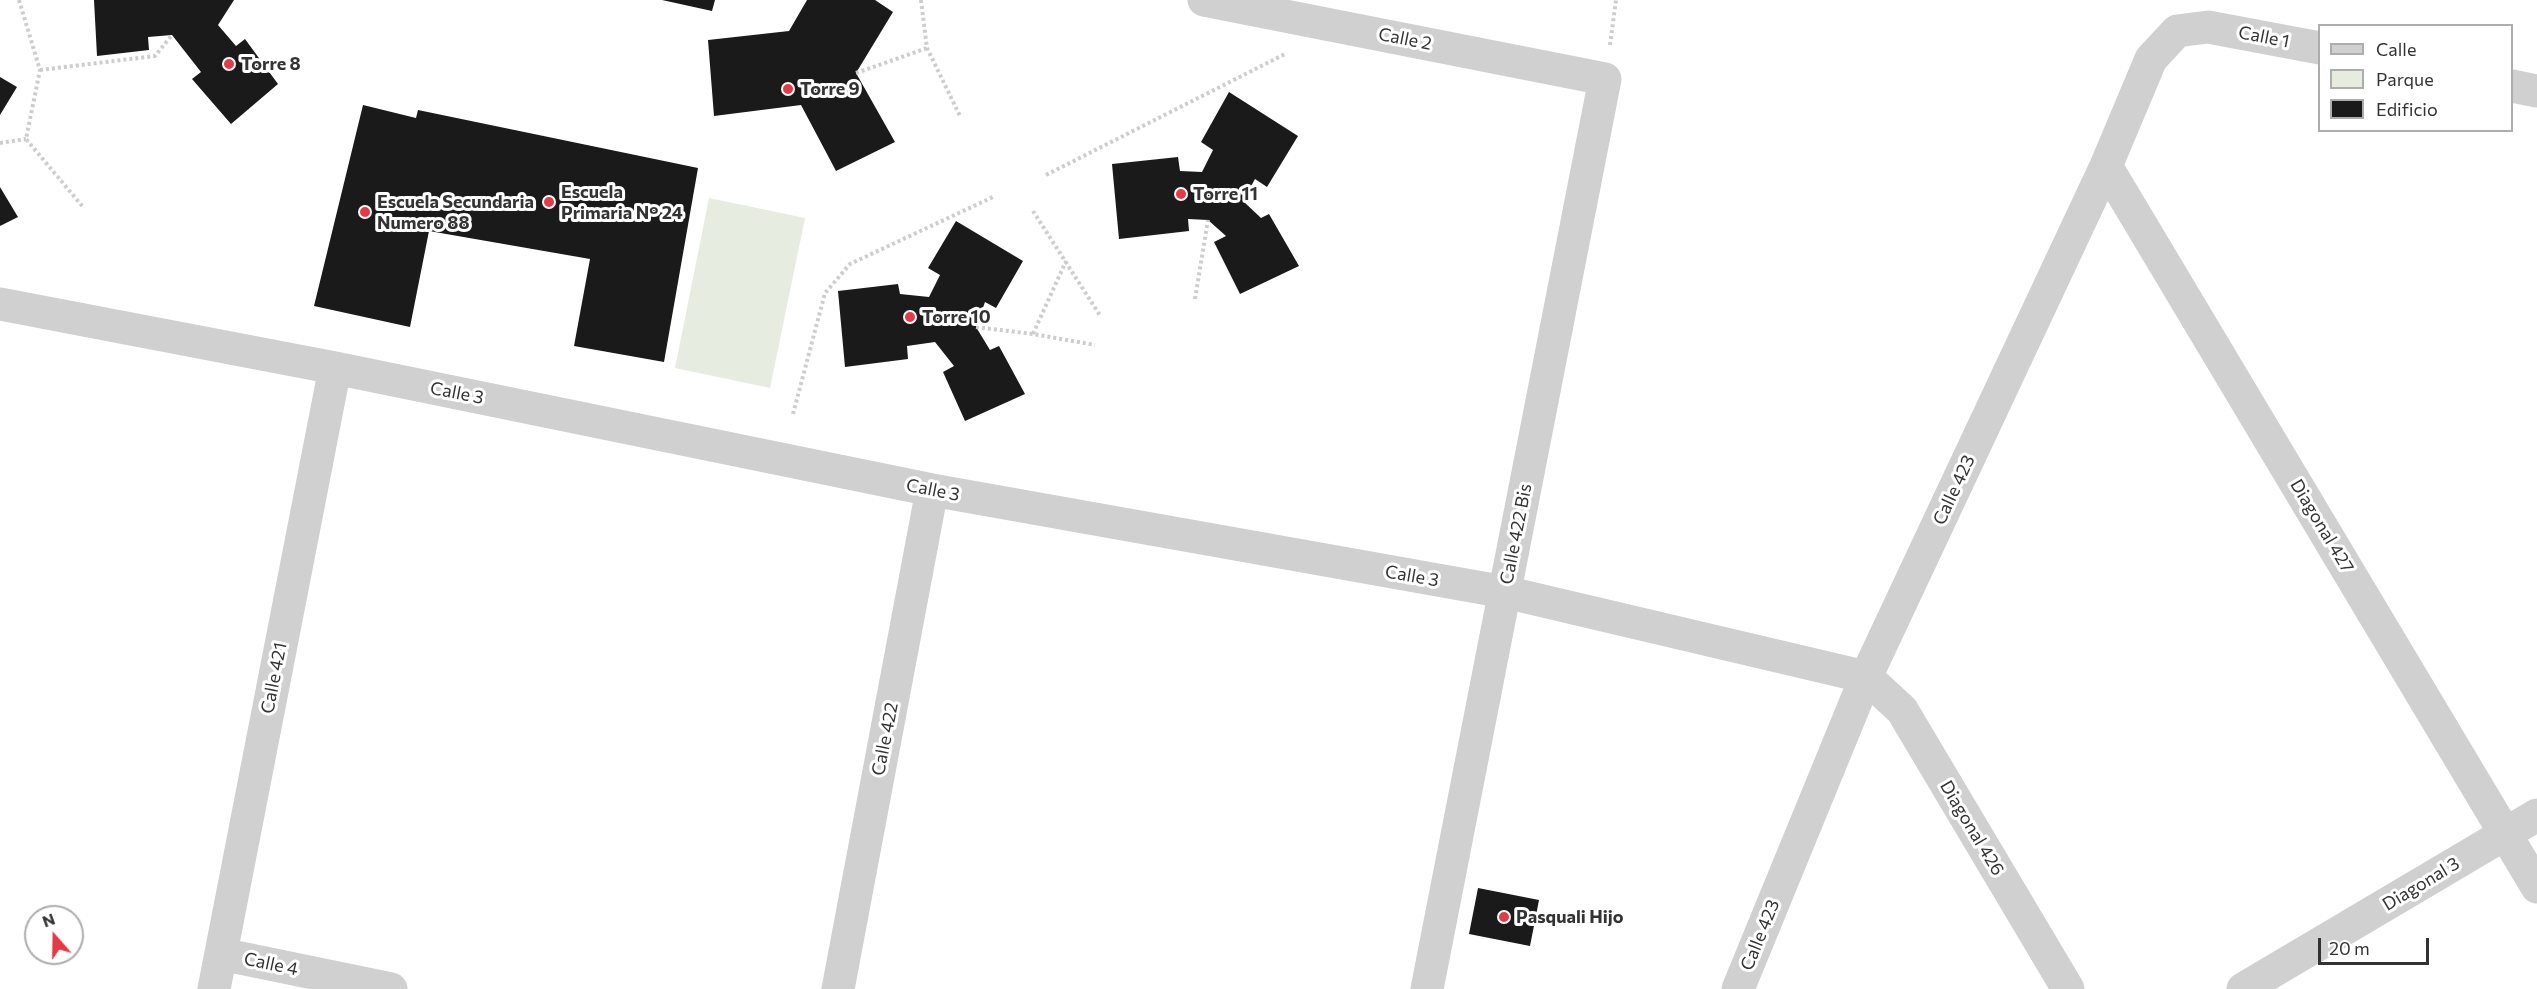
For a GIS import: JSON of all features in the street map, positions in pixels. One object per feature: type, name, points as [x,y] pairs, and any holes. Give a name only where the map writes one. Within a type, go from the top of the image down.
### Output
[{"type":"street","name":"Calle 2","points":[[1204,0],[1605,79]]},
{"type":"street","name":"Calle 1","points":[[2208,27],[2318,48]]},
{"type":"street","name":"Calle 423","points":[[1738,989],[1866,677],[2106,166],[2151,59],[2176,31],[2208,27]]},
{"type":"street","name":"Calle 422 Bis","points":[[1427,989],[1605,79]]},
{"type":"street","points":[[2513,86],[2537,91]]},
{"type":"street","name":"Diagonal 427","points":[[2106,166],[2537,887]]},
{"type":"street","name":"Calle 3","points":[[0,304],[335,368],[932,490],[1505,592],[1866,677]]},
{"type":"street","name":"Calle 421","points":[[214,989],[335,368]]},
{"type":"street","name":"Calle 422","points":[[838,989],[932,490]]},
{"type":"street","name":"Diagonal 426","points":[[1866,677],[1902,710],[2068,989]]},
{"type":"street","name":"Diagonal 3","points":[[2243,989],[2537,815]]},
{"type":"street","name":"Calle 4","points":[[220,954],[391,989]]},
{"type":"path","points":[[20,0],[40,70],[26,139]]},
{"type":"path","points":[[921,0],[927,48],[960,116]]},
{"type":"path","points":[[1605,79],[1616,0]]},
{"type":"path","points":[[40,70],[155,56],[172,35]]},
{"type":"path","points":[[856,74],[927,48]]},
{"type":"path","points":[[1046,175],[1294,49]]},
{"type":"path","points":[[0,143],[26,139]]},
{"type":"path","points":[[26,139],[82,207]]},
{"type":"path","points":[[793,414],[825,293],[850,264],[993,197]]},
{"type":"path","points":[[1033,211],[1101,317]]},
{"type":"path","points":[[1195,299],[1208,220]]},
{"type":"path","points":[[1033,334],[1066,261]]},
{"type":"path","points":[[976,327],[1095,345]]},
{"type":"green space","points":[[709,198],[805,218],[770,388],[675,368]]},
{"type":"building","name":"Torre 8","points":[[94,0],[234,0],[218,25],[236,46],[245,39],[278,84],[231,124],[192,79],[201,72],[172,35],[148,37],[149,50],[97,56]]},
{"type":"building","points":[[662,0],[715,0],[712,11]]},
{"type":"building","name":"Torre 9","points":[[807,0],[875,0],[893,12],[856,73],[895,142],[836,171],[801,105],[714,116],[708,40],[789,31]]},
{"type":"building","points":[[0,77],[17,87],[0,115]]},
{"type":"building","name":"Torre 11","points":[[1229,92],[1298,136],[1267,187],[1255,179],[1243,201],[1261,218],[1269,214],[1299,266],[1240,294],[1214,242],[1226,236],[1208,220],[1188,219],[1189,231],[1119,239],[1112,164],[1178,157],[1180,171],[1202,172],[1213,150],[1201,142]]},
{"type":"building","points":[[363,105],[416,118],[418,110],[698,168],[664,362],[574,346],[590,259],[429,231],[410,327],[314,306]]},
{"type":"building","points":[[0,187],[18,217],[0,226]]},
{"type":"building","name":"Torre 10","points":[[956,221],[1023,261],[996,308],[985,302],[976,327],[990,350],[999,346],[1025,394],[965,421],[943,372],[954,366],[935,342],[907,346],[908,359],[845,367],[838,291],[898,284],[900,294],[929,297],[940,275],[928,268]]},
{"type":"building","name":"Pasquali Hijo","points":[[1478,888],[1539,900],[1530,946],[1469,934]]},
{"type":"place","name":"Torre 8","points":[[229,64]]},
{"type":"place","name":"Torre 9","points":[[788,89]]},
{"type":"place","name":"Torre 11","points":[[1181,194]]},
{"type":"place","name":"Escuela Primaria N° 24","points":[[549,202]]},
{"type":"place","name":"Escuela Secundaria Numero 88","points":[[365,212]]},
{"type":"place","name":"Torre 10","points":[[910,317]]},
{"type":"place","name":"Pasquali Hijo","points":[[1504,917]]}]
